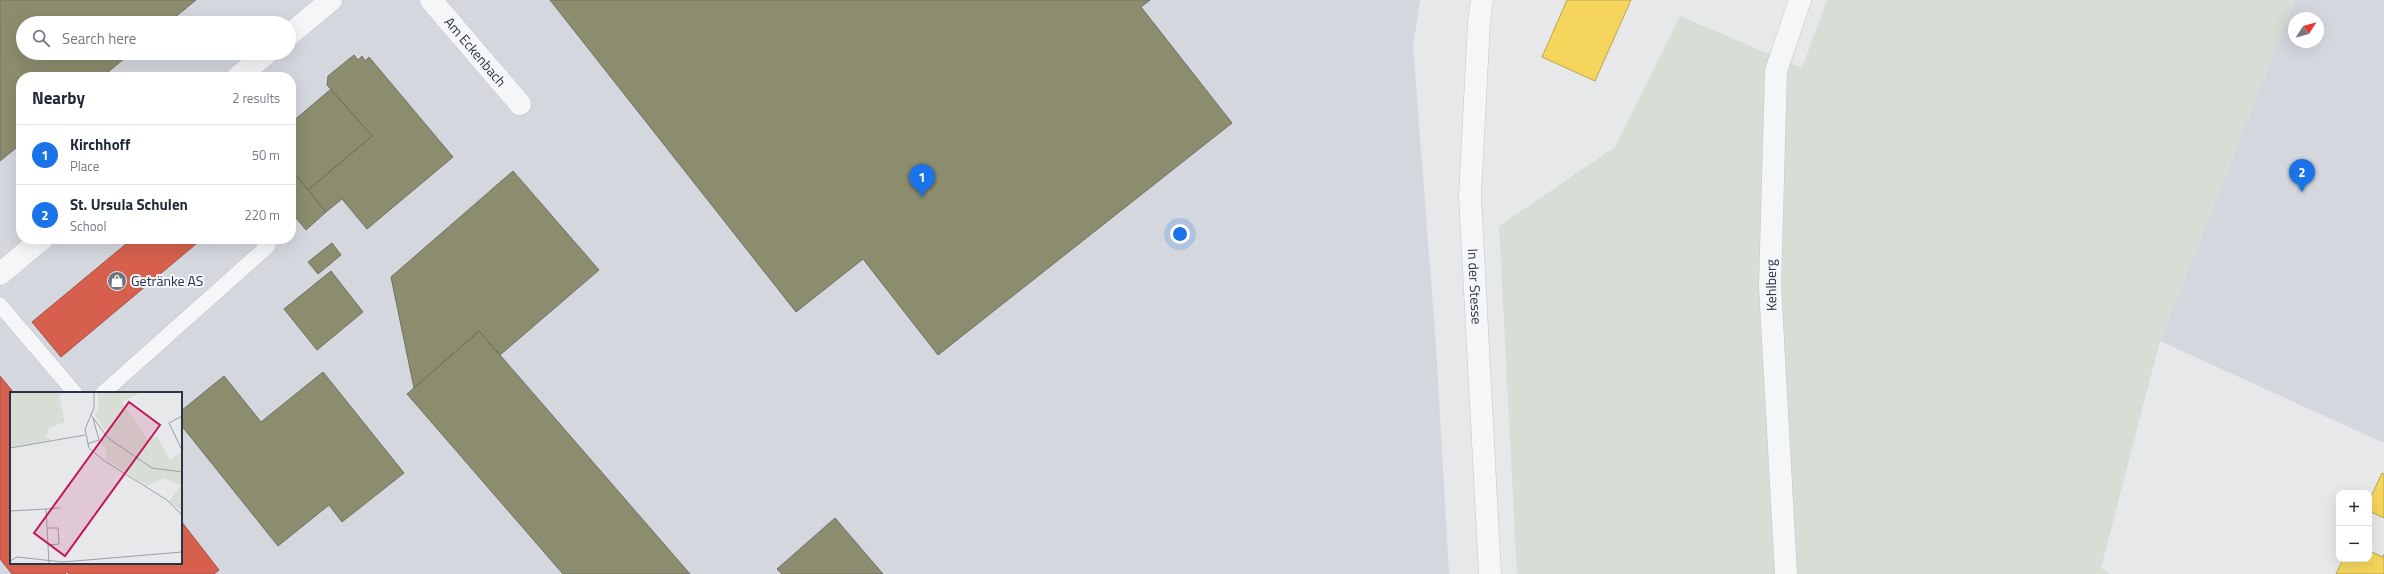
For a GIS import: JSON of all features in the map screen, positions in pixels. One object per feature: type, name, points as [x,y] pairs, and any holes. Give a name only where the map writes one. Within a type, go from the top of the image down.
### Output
[{"type":"street","points":[[296,29],[331,0]]},
{"type":"street","name":"Am Eckenbach","points":[[431,0],[520,104]]},
{"type":"street","name":"In der Stesse","points":[[1482,0],[1479,22],[1470,196],[1490,574]]},
{"type":"street","name":"Kehlberg","points":[[1786,574],[1770,270],[1776,71],[1800,0]]},
{"type":"street","points":[[244,72],[259,60]]},
{"type":"street","points":[[0,274],[36,244]]},
{"type":"lane","points":[[104,392],[268,246],[266,244]]},
{"type":"lane","points":[[0,305],[74,392]]},
{"type":"shaded area","points":[[0,0],[1420,0],[1413,46],[1436,346],[1449,574],[0,574]]},
{"type":"shaded area","points":[[1827,0],[2295,0],[2290,12],[2288,12],[2288,18],[2160,341],[2101,568],[2111,574],[1517,574],[1499,226],[1615,147],[1680,16],[1802,68]]},
{"type":"shaded area","points":[[2295,0],[2384,0],[2384,443],[2160,341],[2288,18],[2288,48],[2324,48],[2324,12],[2290,12]]},
{"type":"building: Homes","points":[[1567,0],[1631,0],[1595,81],[1542,57]]},
{"type":"building: Homes","points":[[2382,473],[2384,474],[2384,518],[2372,512],[2372,495]]},
{"type":"building: Homes","points":[[2372,552],[2383,557],[2384,554],[2384,574],[2336,574],[2342,562],[2372,562]]},
{"type":"building: Shops","name":"Getränke AS","points":[[126,244],[196,244],[61,357],[32,322]]},
{"type":"building: Shops","points":[[0,376],[13,392],[10,392],[10,564],[182,564],[182,522],[219,570],[214,574],[69,574],[67,572],[65,574],[12,574],[0,559]]},
{"type":"building: Industry","points":[[0,0],[196,0],[177,16],[16,16],[16,60],[123,60],[108,72],[16,72],[16,148],[0,161]]},
{"type":"building: Industry","points":[[550,0],[1150,0],[1141,7],[1232,123],[938,355],[863,259],[796,312]]},
{"type":"building: Industry","points":[[354,55],[358,60],[362,56],[365,61],[369,57],[453,157],[367,229],[342,199],[326,212],[308,190],[372,136],[327,85],[328,76]]},
{"type":"building: Industry","points":[[331,89],[372,136],[308,190],[296,175],[296,119]]},
{"type":"building: Industry","points":[[513,171],[599,270],[500,355],[479,331],[414,388],[391,277]]},
{"type":"building: Industry","points":[[296,175],[326,212],[306,230],[296,218]]},
{"type":"building: Industry","points":[[332,243],[341,255],[318,274],[308,262]]},
{"type":"building: Industry","points":[[331,271],[363,312],[317,350],[284,309]]},
{"type":"building: Industry","points":[[479,331],[690,574],[563,574],[407,394]]},
{"type":"building: Industry","points":[[323,372],[404,473],[342,522],[329,505],[278,546],[182,426],[182,410],[224,376],[261,422]]},
{"type":"building: Industry","points":[[835,518],[883,574],[782,574],[777,569]]},
{"type":"place","name":"St. Ursula Schulen","points":[[2302,192]]},
{"type":"place","name":"Kirchhoff","points":[[922,197]]},
{"type":"place","name":"Getränke AS","points":[[117,281]]}]
